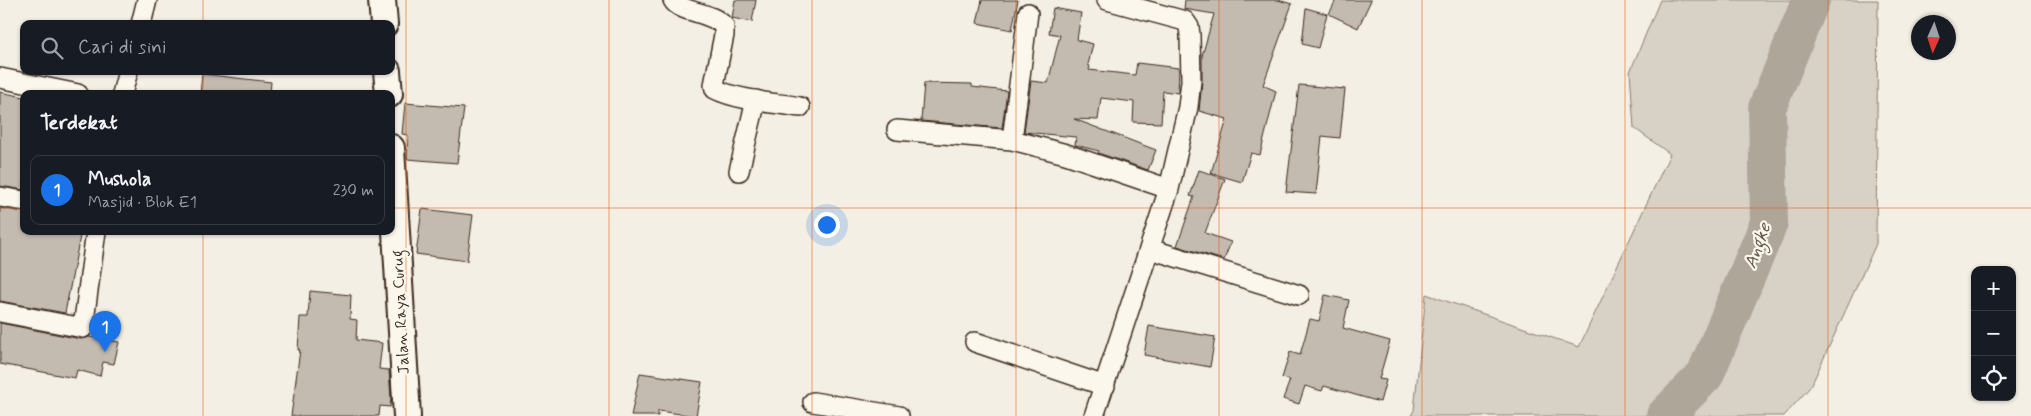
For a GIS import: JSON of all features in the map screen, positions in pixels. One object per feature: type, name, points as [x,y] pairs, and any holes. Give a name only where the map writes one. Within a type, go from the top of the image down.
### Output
[{"type":"main road","points":[[382,0],[384,20]]},
{"type":"main road","points":[[387,75],[389,90]]},
{"type":"main road","name":"Jalan Raya Curug","points":[[395,215],[407,416]]},
{"type":"street","points":[[142,20],[148,0]]},
{"type":"street","points":[[674,0],[681,7],[714,17],[724,26],[724,35],[714,85],[716,89],[756,100],[800,107]]},
{"type":"street","points":[[1094,416],[1169,189],[1192,81],[1189,27],[1180,19],[1107,0]]},
{"type":"street","points":[[1012,140],[1028,13]]},
{"type":"street","points":[[123,90],[127,75]]},
{"type":"street","points":[[0,78],[58,90]]},
{"type":"street","points":[[739,171],[756,100]]},
{"type":"street","points":[[898,130],[1012,140],[1091,162],[1169,189]]},
{"type":"street","points":[[0,196],[20,200]]},
{"type":"street","points":[[0,312],[83,328],[95,235]]},
{"type":"street","points":[[1150,249],[1299,295]]},
{"type":"street","points":[[975,342],[1105,386]]},
{"type":"street","points":[[813,402],[899,416]]},
{"type":"shaded area","points":[[1660,0],[1878,0],[1876,244],[1811,386],[1784,416],[1411,416],[1414,410],[1426,294],[1579,347],[1670,154],[1634,128],[1630,72]]},
{"type":"building","points":[[735,0],[756,0],[752,22],[732,18]]},
{"type":"building","points":[[982,0],[1018,0],[1012,30],[977,23]]},
{"type":"building","points":[[1185,0],[1278,0],[1292,4],[1263,85],[1276,91],[1260,155],[1251,153],[1242,182],[1211,173],[1227,119],[1199,111],[1202,56],[1214,14],[1184,9]]},
{"type":"building","points":[[1336,0],[1371,0],[1358,28],[1329,14]]},
{"type":"building","points":[[1053,8],[1081,13],[1077,40],[1093,44],[1088,65],[1090,66],[1089,70],[1135,75],[1137,63],[1179,68],[1178,93],[1163,91],[1161,123],[1133,122],[1134,102],[1101,98],[1098,120],[1074,119],[1156,150],[1148,170],[1098,153],[1099,151],[1075,145],[1076,137],[1024,132],[1031,81],[1048,83],[1060,35],[1049,33]]},
{"type":"building","points":[[1306,8],[1327,14],[1318,48],[1302,44]]},
{"type":"building","points":[[202,75],[271,82],[270,90],[200,90]]},
{"type":"building","points":[[924,83],[972,84],[972,87],[1007,91],[1002,128],[921,121]]},
{"type":"building","points":[[1299,85],[1345,89],[1340,138],[1322,136],[1316,194],[1286,192]]},
{"type":"building","points":[[0,92],[20,96],[20,189],[0,186]]},
{"type":"building","points":[[405,103],[464,108],[457,163],[407,159],[408,135],[402,134]]},
{"type":"building","points":[[1199,170],[1225,179],[1205,233],[1231,242],[1224,260],[1177,246],[1194,197],[1190,196]]},
{"type":"building","points":[[0,208],[20,211],[20,235],[80,235],[65,313],[0,301]]},
{"type":"building","points":[[422,209],[473,215],[467,261],[416,254]]},
{"type":"building","points":[[310,291],[351,295],[350,319],[357,320],[356,340],[382,343],[379,369],[389,370],[391,398],[390,407],[380,406],[379,416],[291,416],[300,350],[298,350],[300,317],[308,317]]},
{"type":"building","points":[[1325,295],[1349,300],[1343,328],[1390,341],[1379,379],[1386,380],[1380,402],[1324,386],[1322,391],[1305,386],[1299,404],[1283,399],[1290,380],[1282,378],[1290,352],[1300,355],[1310,319],[1319,321]]},
{"type":"building","points":[[0,323],[81,339],[90,337],[119,342],[114,364],[103,362],[100,376],[77,370],[75,378],[0,364]]},
{"type":"building","points":[[1149,326],[1215,337],[1210,367],[1144,355]]},
{"type":"building","points":[[640,373],[702,382],[696,416],[658,411],[658,416],[631,416]]},
{"type":"waterway","name":"Angke","points":[[1665,416],[1705,375],[1769,223],[1767,108],[1811,0]]},
{"type":"place","name":"Mushola","points":[[105,352]]}]
